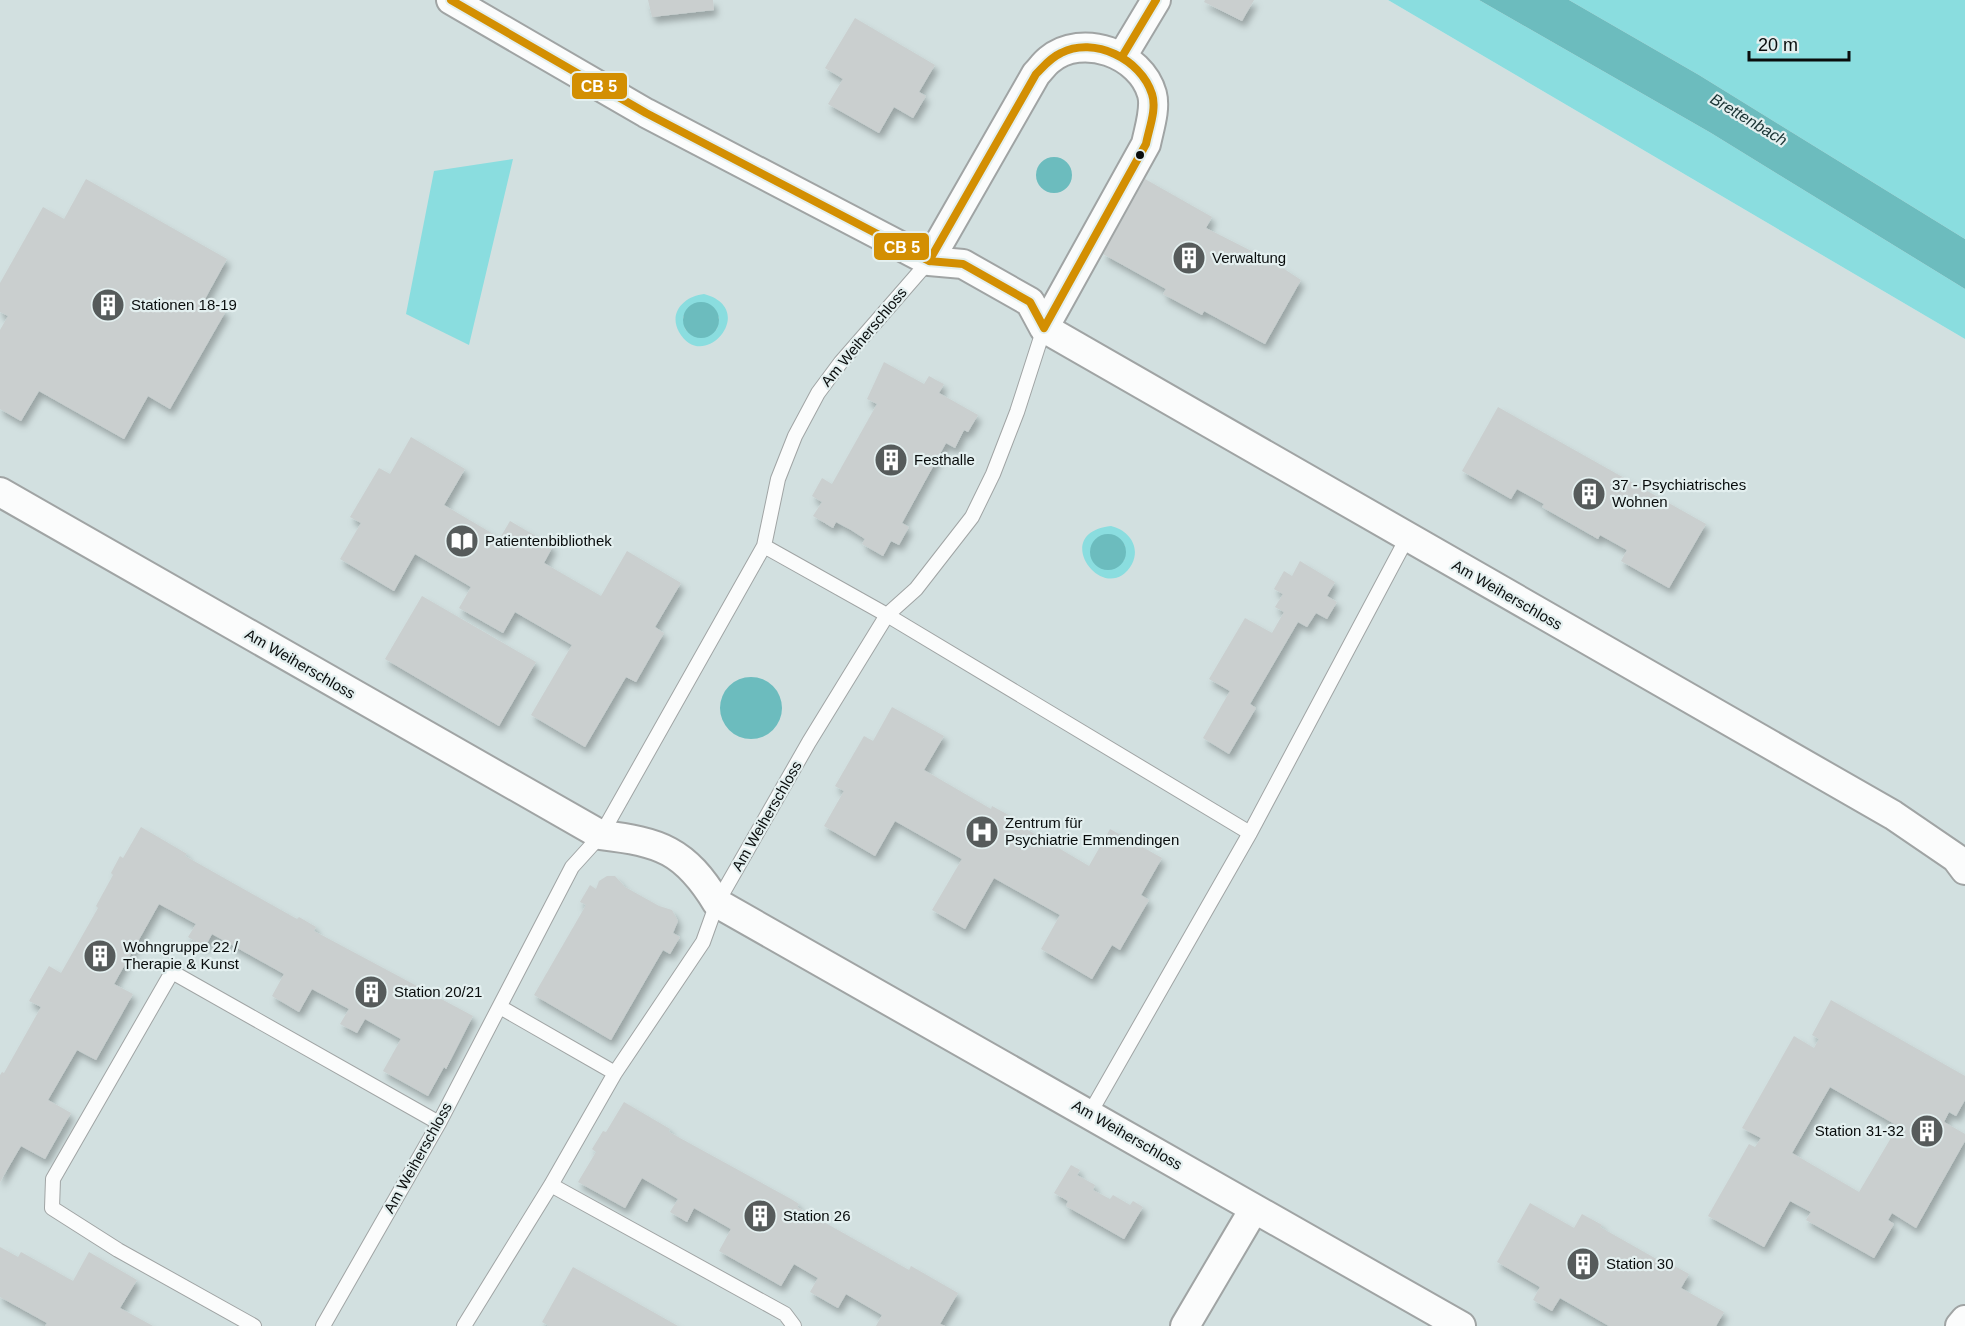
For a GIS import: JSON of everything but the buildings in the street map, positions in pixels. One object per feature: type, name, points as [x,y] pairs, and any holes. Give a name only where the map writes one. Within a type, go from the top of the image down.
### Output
[{"type":"street","points":[[451,0],[646,113],[929,261],[963,264],[1021,296],[1030,302],[1044,328]]},
{"type":"street","points":[[1123,56],[1156,0]]},
{"type":"street","name":"Am Weiherschloss","points":[[929,261],[1036,74],[1050,59],[1073,50],[1100,49],[1123,56],[1142,73],[1152,95],[1151,121],[1146,144],[1044,328],[1407,538],[1893,814],[1956,858],[1965,870]]},
{"type":"street","name":"Am Weiherschloss","points":[[0,492],[600,835],[639,839],[673,852],[702,879],[717,903],[1461,1326]]},
{"type":"street","points":[[1185,1326],[1254,1209]]},
{"type":"street","points":[[1960,1326],[1965,1320]]},
{"type":"lane","name":"Am Weiherschloss","points":[[323,1326],[439,1123],[572,867],[600,835],[764,546],[778,479],[795,436],[818,393],[841,362],[929,261]]},
{"type":"lane","name":"Am Weiherschloss","points":[[464,1326],[551,1185],[615,1072],[703,942],[717,903],[809,742],[887,615],[916,589],[972,517],[993,474],[1013,423],[1044,328]]},
{"type":"lane","points":[[1090,1113],[1250,833],[1407,538]]},
{"type":"lane","points":[[764,546],[887,615],[1250,833]]},
{"type":"lane","points":[[254,1326],[118,1250],[52,1208],[53,1179],[172,972],[439,1123]]},
{"type":"lane","points":[[500,1007],[615,1072]]},
{"type":"lane","points":[[551,1185],[785,1314],[794,1326]]},
{"type":"shaded area","name":"Zentrum für Psychiatrie Emmendingen","points":[[0,0],[1388,0],[1965,339],[1965,1326],[0,1326]]},
{"type":"shaded area","points":[[1388,0],[1479,0],[1711,133],[1965,289],[1965,339]]},
{"type":"shaded area","points":[[1569,0],[1965,0],[1965,239],[1699,75]]},
{"type":"shaded area","points":[[513,159],[469,345],[406,314],[434,171]]},
{"type":"shaded area","points":[[704,294],[720,302],[727,312],[727,324],[721,335],[712,343],[701,346],[689,343],[676,325],[680,306],[697,295]],"holes":[[[715,309],[719,318],[717,329],[705,336],[697,337],[685,329],[683,317],[686,312]]]},
{"type":"shaded area","points":[[1111,526],[1123,531],[1131,540],[1134,545],[1134,557],[1132,564],[1121,576],[1109,578],[1097,574],[1088,565],[1083,553],[1084,541],[1092,532]],"holes":[[[1097,538],[1125,545],[1124,561],[1093,561],[1091,549]]]},
{"type":"water","name":"Brettenbach","points":[[1479,0],[1569,0],[1699,75],[1965,239],[1965,289],[1711,133]]},
{"type":"water","points":[[1054,157],[1067,162],[1072,175],[1067,188],[1054,193],[1041,188],[1036,175],[1041,162]]},
{"type":"water","points":[[701,302],[714,307],[719,320],[714,333],[701,338],[688,333],[683,320],[688,307]]},
{"type":"water","points":[[1108,534],[1121,539],[1126,552],[1121,565],[1108,570],[1095,565],[1090,552],[1095,539]]},
{"type":"water","points":[[751,677],[768,682],[773,686],[777,691],[782,708],[777,725],[773,730],[768,734],[751,739],[734,734],[729,730],[725,725],[720,708],[725,691],[729,686],[734,682]]},
{"type":"transit line","points":[[451,0],[646,113],[929,261],[963,264],[1030,302],[1044,328]]},
{"type":"transit line","points":[[1123,55],[1156,0]]},
{"type":"transit line","points":[[929,261],[1036,74],[1054,57],[1074,48],[1088,47],[1115,54],[1138,70],[1152,94],[1153,112],[1146,144],[1044,328]]},
{"type":"place","name":"Verwaltung","points":[[1189,258]]},
{"type":"place","name":"Stationen 18-19","points":[[108,305]]},
{"type":"place","name":"Festhalle","points":[[891,460]]},
{"type":"place","name":"37 - Psychiatrisches Wohnen","points":[[1589,494]]},
{"type":"place","name":"Patientenbibliothek","points":[[462,541]]},
{"type":"place","name":"Zentrum für Psychiatrie Emmendingen","points":[[982,832]]},
{"type":"place","name":"Wohngruppe 22 / Therapie & Kunst","points":[[100,956]]},
{"type":"place","name":"Station 20/21","points":[[371,992]]},
{"type":"place","name":"Station 31-32","points":[[1927,1131]]},
{"type":"place","name":"Station 26","points":[[760,1216]]},
{"type":"place","name":"Station 30","points":[[1583,1264]]}]
